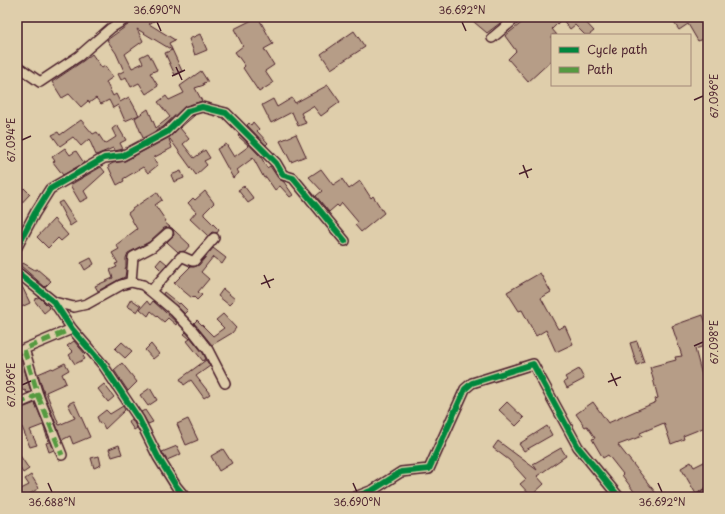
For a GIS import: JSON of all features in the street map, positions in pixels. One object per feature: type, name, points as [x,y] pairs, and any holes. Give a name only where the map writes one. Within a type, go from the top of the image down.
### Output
[{"type":"street","points":[[17,66],[40,82],[79,56],[112,28],[129,17]]},
{"type":"street","points":[[492,38],[518,17]]},
{"type":"street","points":[[17,247],[50,189],[104,158],[122,156],[167,132],[188,111],[202,107],[226,113],[276,163],[283,175],[293,178],[345,241]]},
{"type":"street","points":[[131,282],[133,257],[152,247],[168,233]]},
{"type":"street","points":[[151,291],[181,257],[194,261],[214,238]]},
{"type":"street","points":[[17,272],[54,302],[72,329],[102,365],[139,419],[158,457],[176,486],[185,497]]},
{"type":"street","points":[[54,302],[74,307],[87,304],[122,285],[131,282],[143,285],[173,310],[193,331],[208,350],[225,383]]},
{"type":"street","points":[[62,455],[38,396],[24,350],[72,329]]},
{"type":"street","points":[[355,497],[373,490],[401,472],[429,469],[465,390],[472,383],[533,364],[578,447],[619,497]]},
{"type":"street","points":[[17,404],[38,396]]},
{"type":"street","points":[[702,497],[708,494]]},
{"type":"building","points":[[135,17],[160,17],[149,24],[175,40],[169,43],[182,71],[175,75],[165,53],[172,50],[137,29],[143,41],[125,54],[132,68],[143,63],[140,57],[148,53],[151,58],[157,70],[150,73],[158,86],[146,94],[139,83],[131,87],[126,77],[121,80],[118,74],[124,71],[116,53],[107,40],[132,22]]},
{"type":"building","points":[[258,17],[273,44],[264,49],[274,65],[265,71],[273,83],[259,92],[243,68],[245,66],[235,52],[243,46],[234,29]]},
{"type":"building","points":[[468,17],[508,17],[487,33]]},
{"type":"building","points":[[529,17],[581,17],[594,31],[590,34],[584,34],[575,25],[570,29],[562,19],[552,29],[556,34],[551,34],[551,61],[528,82],[508,59],[516,51],[505,36]]},
{"type":"building","points":[[670,17],[698,17],[696,18],[700,23],[708,18],[708,44],[704,38],[698,41],[688,24],[679,30]]},
{"type":"building","points":[[354,31],[365,47],[331,69],[321,54]]},
{"type":"building","points":[[200,34],[207,50],[195,55],[189,39]]},
{"type":"building","points":[[92,54],[102,68],[105,66],[113,77],[106,82],[113,96],[116,94],[120,102],[129,97],[139,115],[125,121],[118,105],[113,108],[109,100],[101,104],[96,98],[89,103],[88,101],[81,107],[69,94],[62,98],[52,82]]},
{"type":"building","points":[[201,71],[208,82],[195,88],[202,101],[184,107],[163,127],[143,138],[135,118],[148,109],[156,128],[170,117],[158,102],[166,96],[169,100],[184,93],[180,86]]},
{"type":"building","points":[[328,85],[340,102],[321,116],[313,106],[301,113],[306,123],[298,126],[292,112],[271,123],[262,105],[273,99],[277,107],[292,98],[295,103]]},
{"type":"building","points":[[195,115],[180,128],[189,139],[183,144],[194,158],[205,150],[210,158],[204,161],[207,165],[196,175],[169,139],[172,148],[153,158],[158,165],[148,173],[143,167],[123,179],[124,181],[117,185],[108,166],[113,163],[125,161],[170,137],[191,116]]},
{"type":"building","points":[[81,120],[93,134],[97,132],[105,144],[116,137],[112,129],[117,125],[126,140],[120,143],[123,149],[115,151],[113,148],[96,155],[89,139],[81,146],[73,137],[60,146],[52,135],[58,132],[60,135]]},
{"type":"building","points":[[253,122],[259,129],[257,131],[268,143],[266,145],[247,125],[249,123],[251,125]]},
{"type":"building","points":[[239,134],[261,157],[267,168],[270,166],[293,195],[290,197],[280,186],[275,190],[266,177],[264,178],[253,158],[237,170],[239,173],[233,178],[217,149],[226,144],[234,157],[249,146],[238,136]]},
{"type":"building","points":[[296,134],[306,156],[291,162],[280,141]]},
{"type":"building","points":[[65,148],[70,155],[76,151],[84,163],[63,175],[53,162],[55,161],[52,157]]},
{"type":"building","points":[[101,167],[105,172],[84,191],[88,198],[80,202],[70,185]]},
{"type":"building","points":[[321,169],[333,185],[342,179],[349,189],[360,181],[371,198],[373,196],[384,213],[361,232],[355,225],[358,222],[342,203],[339,207],[337,205],[329,212],[316,196],[322,191],[309,177]]},
{"type":"building","points":[[181,171],[184,178],[174,182],[171,175]]},
{"type":"building","points":[[244,186],[254,199],[248,203],[238,190]]},
{"type":"building","points":[[24,188],[30,194],[17,208],[17,195]]},
{"type":"building","points":[[205,191],[214,203],[204,213],[204,215],[219,230],[217,233],[212,232],[208,236],[190,219],[196,212],[188,203],[193,198],[195,200]]},
{"type":"building","points":[[157,192],[162,200],[155,205],[166,221],[164,222],[171,227],[164,228],[149,242],[128,253],[126,258],[125,277],[98,291],[95,286],[113,278],[110,270],[117,267],[115,264],[118,263],[112,253],[119,249],[116,245],[137,229],[128,213]]},
{"type":"building","points":[[62,201],[76,222],[70,226],[58,203]]},
{"type":"building","points":[[54,219],[68,235],[61,241],[58,238],[48,248],[37,237]]},
{"type":"building","points":[[173,229],[190,245],[185,251],[178,252],[167,242],[174,235]]},
{"type":"building","points":[[213,248],[226,258],[222,264],[213,257],[201,272],[209,279],[198,292],[202,295],[197,300],[193,296],[192,298],[174,283],[190,267],[199,265]]},
{"type":"building","points":[[91,258],[94,264],[85,270],[81,263]]},
{"type":"building","points":[[161,259],[167,264],[161,270],[156,265]]},
{"type":"building","points":[[23,263],[35,270],[37,269],[51,281],[45,287],[21,266]]},
{"type":"building","points":[[540,273],[551,292],[541,298],[558,329],[565,326],[573,344],[556,352],[546,330],[536,336],[522,310],[519,311],[507,292]]},
{"type":"building","points":[[17,280],[20,282],[30,303],[17,309]]},
{"type":"building","points":[[223,289],[235,299],[229,305],[218,296]]},
{"type":"building","points":[[164,292],[179,304],[180,303],[188,311],[185,314],[163,294]]},
{"type":"building","points":[[39,297],[50,308],[44,313],[34,300]]},
{"type":"building","points":[[131,299],[141,306],[137,312],[127,306]]},
{"type":"building","points":[[147,301],[150,305],[153,301],[177,323],[176,325],[168,318],[164,322],[151,311],[148,316],[140,309]]},
{"type":"building","points":[[223,314],[236,328],[232,333],[212,345],[194,323],[197,320],[213,336],[224,328],[216,320]]},
{"type":"building","points":[[703,315],[708,329],[708,345],[695,349],[703,379],[708,377],[708,426],[683,436],[684,439],[671,444],[664,423],[640,433],[642,436],[618,445],[659,497],[638,497],[608,455],[603,458],[592,439],[595,438],[576,414],[593,402],[608,423],[656,402],[655,399],[658,398],[650,367],[676,360],[675,357],[682,356],[672,326]]},
{"type":"building","points":[[186,332],[203,353],[206,359],[203,361],[187,341],[190,339],[184,334]]},
{"type":"building","points":[[74,341],[85,354],[83,356],[85,359],[75,364],[69,355],[73,352],[67,346]]},
{"type":"building","points":[[637,341],[644,362],[637,365],[630,343]]},
{"type":"building","points":[[122,342],[132,351],[125,358],[115,349]]},
{"type":"building","points":[[151,344],[159,354],[153,359],[145,350]]},
{"type":"building","points":[[18,347],[31,392],[27,393],[25,390],[23,391],[17,376],[20,373],[17,364]]},
{"type":"building","points":[[206,360],[210,366],[196,376],[210,394],[204,398],[191,380],[184,385],[180,379]]},
{"type":"building","points":[[65,363],[69,370],[62,374],[66,383],[46,392],[59,425],[75,418],[68,404],[74,401],[90,437],[73,444],[70,436],[62,440],[38,374]]},
{"type":"building","points":[[122,363],[137,382],[128,391],[114,370]]},
{"type":"building","points":[[579,369],[584,379],[567,388],[564,382],[567,380],[565,377]]},
{"type":"building","points":[[104,384],[114,397],[108,402],[98,389]]},
{"type":"building","points":[[150,388],[157,400],[148,406],[140,395]]},
{"type":"building","points":[[507,402],[524,418],[516,426],[499,410]]},
{"type":"building","points":[[35,403],[54,450],[49,452],[46,443],[49,442],[43,425],[30,430],[37,445],[30,447],[22,427],[17,429],[17,410]]},
{"type":"building","points":[[123,406],[125,410],[105,429],[102,423],[100,424],[97,417],[106,410],[110,414]]},
{"type":"building","points":[[145,410],[153,422],[148,424],[141,412]]},
{"type":"building","points":[[132,419],[137,428],[134,430],[128,421]]},
{"type":"building","points":[[188,419],[198,440],[186,445],[177,424]]},
{"type":"building","points":[[547,426],[552,435],[524,451],[519,444]]},
{"type":"building","points":[[498,441],[537,470],[533,464],[561,448],[566,456],[537,476],[544,484],[531,496],[520,484],[526,479],[509,460],[493,448]]},
{"type":"building","points":[[119,445],[122,454],[112,457],[109,449]]},
{"type":"building","points":[[177,446],[181,454],[167,460],[162,452]]},
{"type":"building","points":[[223,449],[232,463],[219,471],[211,456]]},
{"type":"building","points":[[17,451],[29,469],[23,473],[17,463]]},
{"type":"building","points":[[99,456],[101,465],[94,468],[91,458]]},
{"type":"building","points":[[708,460],[708,486],[696,494],[681,468],[691,462],[694,467]]},
{"type":"building","points":[[31,475],[39,488],[25,497],[17,497],[17,491],[29,485],[25,479]]},
{"type":"marked path","points":[[17,404],[38,395],[24,349],[72,329]]},
{"type":"marked path","points":[[38,395],[62,455]]},
{"type":"cycle path","points":[[17,247],[50,189],[104,158],[122,156],[167,132],[188,111],[202,107],[226,113],[276,163],[283,175],[293,178],[345,241]]},
{"type":"cycle path","points":[[17,272],[54,302],[72,329],[103,365],[139,419],[158,457],[176,486],[185,497]]},
{"type":"cycle path","points":[[355,497],[373,490],[401,472],[429,469],[465,389],[472,383],[533,364],[578,447],[619,497]]}]
